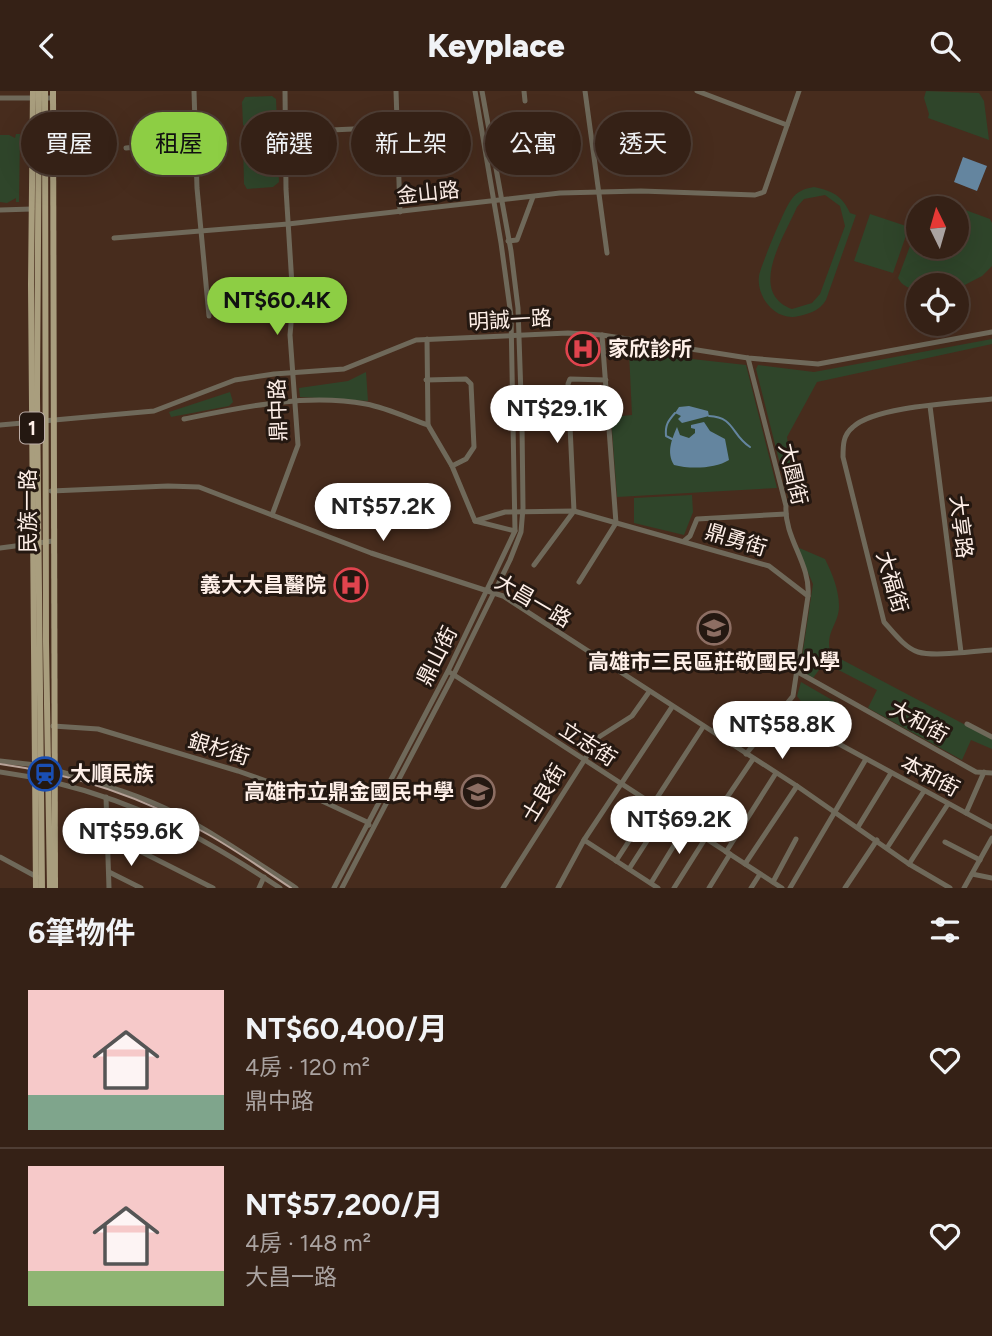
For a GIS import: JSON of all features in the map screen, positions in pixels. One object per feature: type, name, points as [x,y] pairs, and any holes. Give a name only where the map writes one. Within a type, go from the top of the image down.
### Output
[{"type":"main road","name":"民族一路","points":[[39,94],[32,209],[42,421],[49,491],[42,542],[50,726],[45,767],[45,877],[50,888]]},
{"type":"main road","name":"民族一路","points":[[38,344],[39,94]]},
{"type":"main road","name":"民族一路","points":[[42,888],[45,877],[45,767],[42,421],[53,345],[53,95]]},
{"type":"main road","points":[[38,344],[53,345]]},
{"type":"main road","name":"民族一路","points":[[36,888],[45,877]]},
{"type":"main road","name":"民族一路","points":[[45,877],[55,888]]},
{"type":"street","points":[[194,91],[195,112]]},
{"type":"street","name":"鼎中路","points":[[272,515],[298,445],[290,335],[293,301],[285,91]]},
{"type":"street","points":[[396,91],[397,112]]},
{"type":"street","name":"鼎山街","points":[[342,888],[521,532],[512,336],[501,243],[475,91]]},
{"type":"street","name":"鼎山街","points":[[482,91],[509,241],[520,335],[522,425],[520,512],[491,591]]},
{"type":"street","points":[[523,91],[525,101]]},
{"type":"street","points":[[585,91],[607,253]]},
{"type":"street","points":[[697,91],[787,125]]},
{"type":"street","name":"金山路","points":[[114,238],[288,224],[599,191],[755,195],[764,192],[799,91]]},
{"type":"street","points":[[0,98],[53,95]]},
{"type":"street","points":[[126,148],[131,148]]},
{"type":"street","points":[[198,175],[209,316]]},
{"type":"street","points":[[399,175],[400,212]]},
{"type":"street","points":[[501,243],[517,240],[533,197]]},
{"type":"street","points":[[0,210],[32,209]]},
{"type":"street","name":"明誠一路","points":[[0,425],[154,411],[235,380],[344,369],[398,345],[427,339],[568,333],[602,335],[748,358],[818,363],[992,332]]},
{"type":"street","points":[[579,582],[616,523],[602,335]]},
{"type":"street","points":[[427,339],[428,425],[452,466],[475,521],[515,531]]},
{"type":"street","name":"大園街","points":[[748,358],[793,542],[810,583],[808,596]]},
{"type":"street","points":[[534,565],[574,511],[568,384],[570,379],[576,378],[606,380]]},
{"type":"street","points":[[426,380],[466,379],[471,384],[474,447],[466,459],[452,466]]},
{"type":"street","points":[[930,406],[992,398]]},
{"type":"street","points":[[184,419],[294,400],[368,404],[428,425]]},
{"type":"street","name":"大福街","points":[[930,406],[866,419],[853,426],[843,445],[843,457],[884,622],[902,641],[918,652],[992,650]]},
{"type":"street","name":"大享路","points":[[930,406],[961,652]]},
{"type":"street","points":[[514,425],[522,425]]},
{"type":"street","name":"大昌一路","points":[[49,491],[199,487],[382,557],[491,591],[537,617],[797,786],[909,864],[950,888]]},
{"type":"street","name":"鼎勇街","points":[[475,521],[505,512],[574,511],[769,566],[808,596]]},
{"type":"street","points":[[684,541],[690,536],[697,519],[786,514]]},
{"type":"street","points":[[0,548],[42,542]]},
{"type":"street","points":[[746,754],[793,696],[808,596]]},
{"type":"street","name":"大和街","points":[[796,671],[976,772],[992,773]]},
{"type":"street","name":"鼎山街","points":[[334,888],[451,673]]},
{"type":"street","name":"立志街","points":[[451,673],[780,887]]},
{"type":"street","name":"士良街","points":[[503,888],[598,737],[632,716],[649,692]]},
{"type":"street","points":[[558,888],[584,840],[672,707]]},
{"type":"street","name":"本和街","points":[[780,712],[992,827]]},
{"type":"street","points":[[967,724],[992,737]]},
{"type":"street","name":"銀杉街","points":[[50,726],[98,729],[228,768],[323,801],[368,822]]},
{"type":"street","points":[[616,861],[703,727]]},
{"type":"street","points":[[674,888],[753,759]]},
{"type":"street","points":[[790,888],[866,759]]},
{"type":"street","points":[[0,761],[45,767],[134,795],[211,832],[296,888]]},
{"type":"street","points":[[0,772],[45,780],[106,797],[169,821],[208,842],[280,888]]},
{"type":"street","points":[[966,813],[984,772]]},
{"type":"street","points":[[709,888],[776,773]]},
{"type":"street","points":[[858,827],[891,773]]},
{"type":"street","points":[[745,864],[797,786]]},
{"type":"street","points":[[887,848],[924,791]]},
{"type":"street","points":[[106,797],[109,888]]},
{"type":"street","points":[[909,864],[948,804]]},
{"type":"street","points":[[629,869],[665,813]]},
{"type":"street","points":[[368,822],[371,831]]},
{"type":"street","points":[[651,883],[686,827]]},
{"type":"street","points":[[108,835],[213,888]]},
{"type":"street","points":[[964,888],[992,838]]},
{"type":"street","points":[[773,882],[796,839]]},
{"type":"street","points":[[584,840],[658,888]]},
{"type":"street","points":[[845,888],[877,840]]},
{"type":"street","points":[[945,842],[980,860]]},
{"type":"street","points":[[0,857],[45,877]]},
{"type":"street","points":[[108,872],[141,888]]},
{"type":"street","points":[[751,888],[760,874]]},
{"type":"street","points":[[972,874],[992,878]]},
{"type":"street","points":[[259,888],[264,877]]},
{"type":"green space","points":[[926,91],[979,93],[984,101],[989,140],[928,118],[924,98]]},
{"type":"green space","points":[[272,96],[276,99],[277,112],[242,112],[242,102],[245,97]]},
{"type":"green space","points":[[16,134],[20,134],[19,202],[16,202],[16,198],[7,203],[0,202],[0,135],[15,138]]},
{"type":"green space","points":[[244,175],[279,175],[279,182],[273,187],[247,189]]},
{"type":"green space","points":[[814,187],[836,195],[850,213],[856,215],[826,300],[814,311],[791,317],[770,307],[761,292],[759,276],[788,205],[798,192]],"holes":[[[825,195],[840,206],[845,226],[820,294],[812,303],[792,309],[779,301],[772,290],[770,277],[784,233],[804,199]]]},
{"type":"green space","points":[[970,212],[990,219],[992,266],[982,276],[969,283],[969,273],[906,273],[906,286],[898,278],[906,257],[906,259],[970,259]]},
{"type":"green space","points":[[870,214],[906,226],[906,236],[893,273],[854,261]]},
{"type":"green space","points":[[992,339],[992,344],[817,382],[787,437],[794,484],[789,500],[756,369],[758,365],[814,372]]},
{"type":"green space","points":[[629,352],[746,365],[777,488],[617,497],[611,417],[632,415]]},
{"type":"green space","points":[[366,372],[368,401],[300,397],[299,388],[348,381]]},
{"type":"green space","points":[[230,392],[233,402],[229,406],[171,417],[169,412]]},
{"type":"green space","points":[[692,495],[693,512],[684,535],[634,523],[634,498]]},
{"type":"green space","points":[[797,547],[825,559],[839,600],[838,613],[829,640],[831,654],[813,678],[800,670],[813,584]]},
{"type":"green space","points":[[835,656],[992,739],[992,749],[971,740],[962,760],[868,708],[877,690],[829,665]]},
{"type":"green space","points":[[801,682],[846,708],[831,734],[822,729],[797,696]]},
{"type":"water","points":[[963,157],[987,166],[977,191],[954,182]]},
{"type":"water","points":[[689,406],[708,411],[709,416],[682,423],[678,419],[681,416],[675,413],[679,407]]},
{"type":"water","points":[[704,422],[710,431],[725,439],[729,460],[702,467],[674,465],[670,450],[677,427],[680,435],[689,438],[695,433],[691,425]]},
{"type":"waterway","points":[[672,439],[666,436],[666,429],[675,413]]},
{"type":"waterway","points":[[709,416],[728,423],[750,447]]},
{"type":"tram line","points":[[0,764],[82,781],[160,810],[219,841],[291,888]]},
{"type":"place","name":"家欣診所","points":[[583,349]]},
{"type":"place","name":"義大大昌醫院","points":[[351,585]]},
{"type":"place","name":"高雄市三民區莊敬國民小學","points":[[714,628]]},
{"type":"place","name":"大順民族","points":[[45,774]]},
{"type":"place","name":"高雄市立鼎金國民中學","points":[[478,792]]}]
